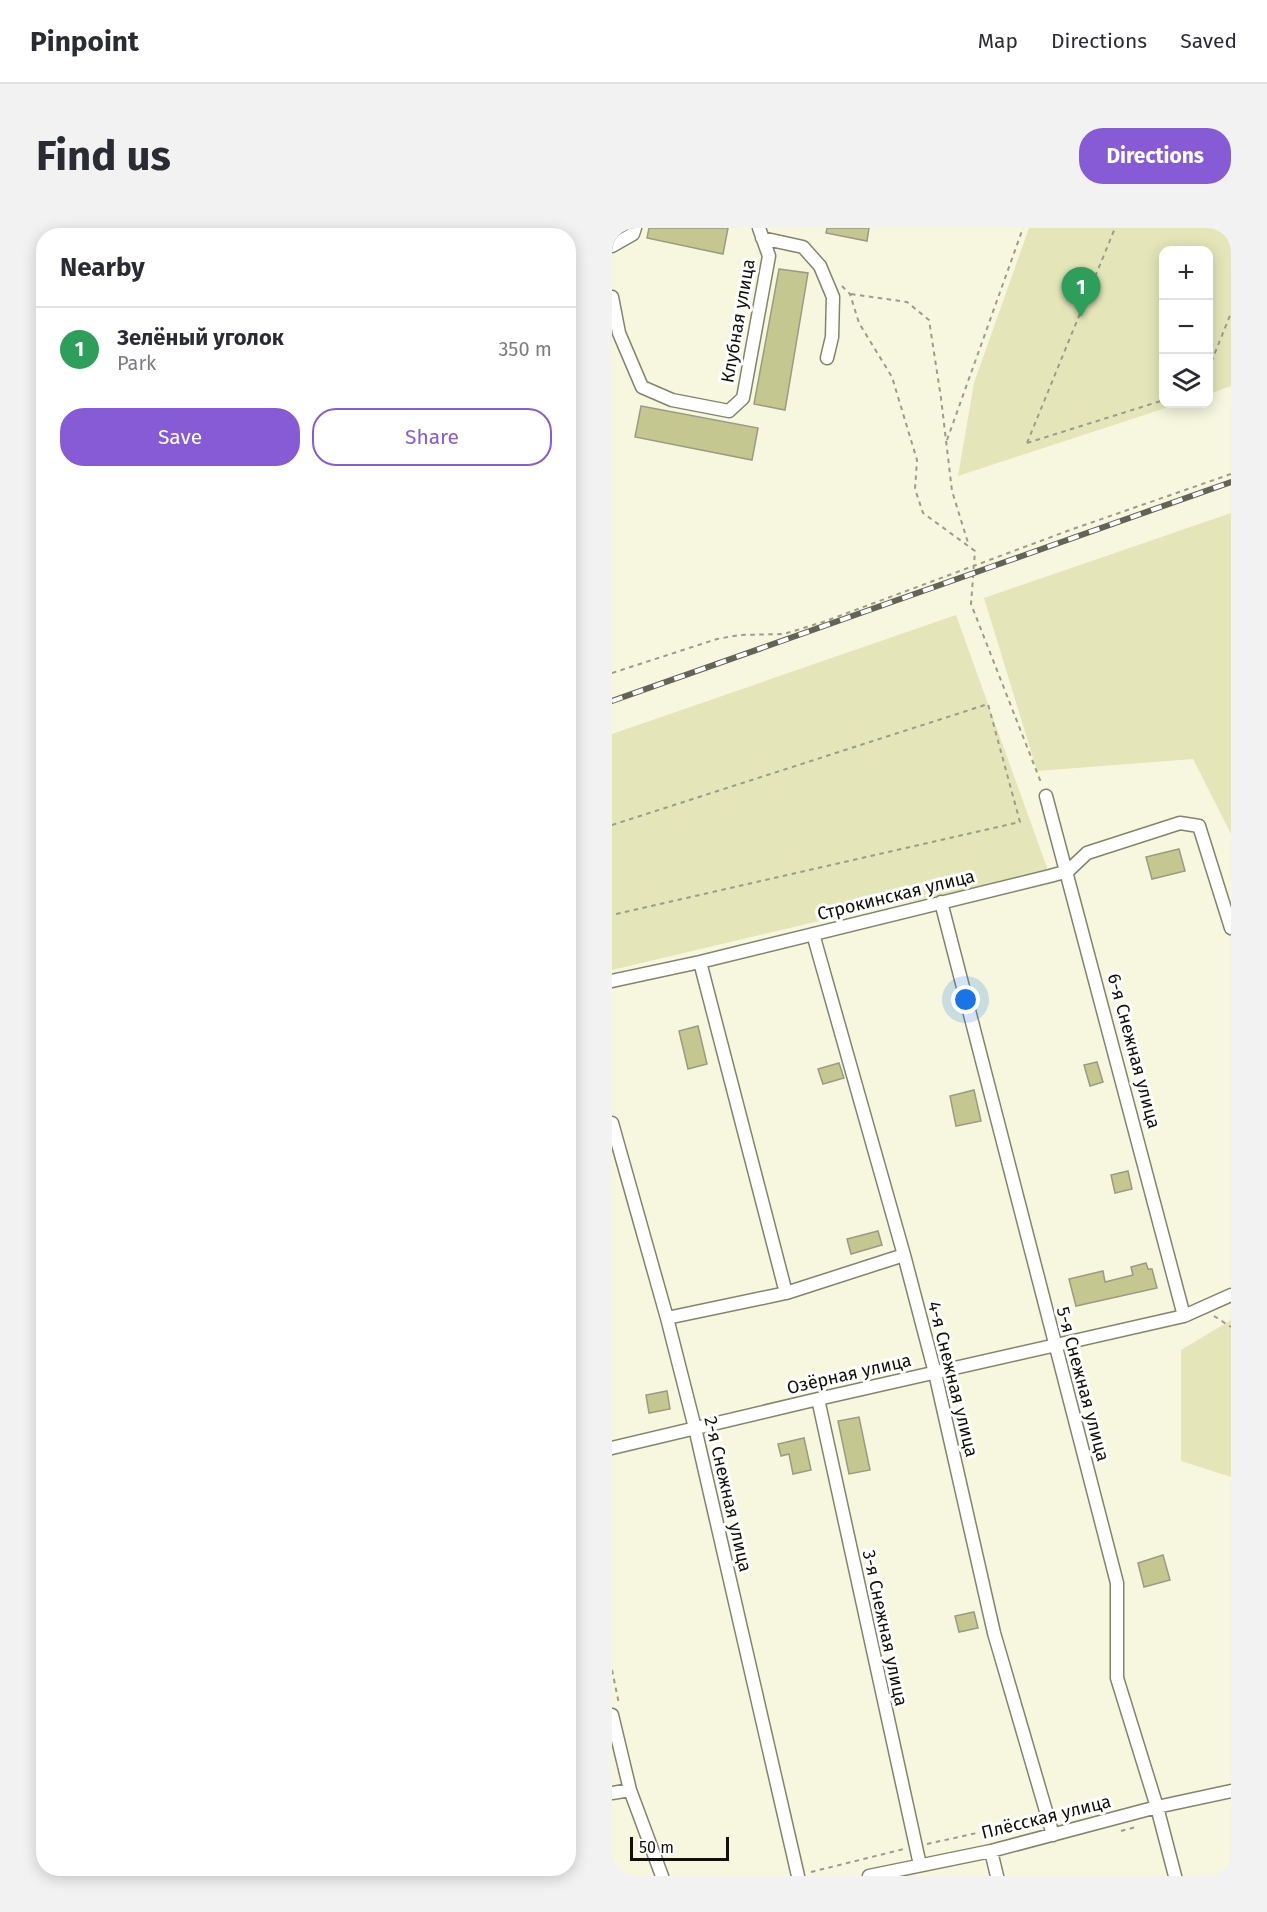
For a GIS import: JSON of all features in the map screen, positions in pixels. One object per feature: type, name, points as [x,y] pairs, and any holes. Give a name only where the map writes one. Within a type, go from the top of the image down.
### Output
[{"type":"street","points":[[612,246],[633,234],[635,228]]},
{"type":"street","points":[[760,233],[803,247],[825,275],[833,297],[832,338],[827,358]]},
{"type":"street","name":"Клубная улица","points":[[612,297],[619,333],[642,387],[672,400],[729,411],[743,398],[770,256],[760,233]]},
{"type":"street","name":"6-я Снежная улица","points":[[1046,796],[1068,871],[1184,1316]]},
{"type":"street","name":"Строкинская улица","points":[[612,981],[700,962],[1068,871],[1088,853],[1180,823],[1199,826],[1231,928]]},
{"type":"street","name":"5-я Снежная улица","points":[[941,902],[1116,1583],[1116,1678],[1157,1808],[1175,1876]]},
{"type":"street","name":"4-я Снежная улица","points":[[813,934],[904,1255],[934,1373],[994,1633],[1053,1834]]},
{"type":"street","points":[[700,962],[786,1293]]},
{"type":"street","name":"2-я Снежная улица","points":[[612,1124],[667,1318],[695,1428],[798,1876]]},
{"type":"street","points":[[667,1318],[786,1293],[904,1255]]},
{"type":"street","name":"Озёрная улица","points":[[612,1448],[1184,1316],[1231,1295]]},
{"type":"street","name":"3-я Снежная улица","points":[[818,1399],[920,1865]]},
{"type":"street","points":[[612,1716],[630,1790],[662,1876]]},
{"type":"street","points":[[612,1793],[630,1790]]},
{"type":"street","name":"Плёсская улица","points":[[869,1876],[991,1851],[1231,1791]]},
{"type":"street","points":[[991,1851],[997,1876]]},
{"type":"path","points":[[946,442],[1023,228]]},
{"type":"path","points":[[1115,228],[1027,443],[1159,402]]},
{"type":"path","points":[[825,275],[838,281],[850,294],[859,323],[892,377],[917,460],[915,489],[923,513],[975,551],[971,604],[1046,796]]},
{"type":"path","points":[[850,294],[907,302],[929,320],[952,491],[969,546]]},
{"type":"path","points":[[1213,360],[1231,313]]},
{"type":"path","points":[[612,673],[717,639],[740,635],[784,634],[823,622],[973,565],[1231,474]]},
{"type":"path","points":[[612,825],[988,704],[1020,822],[612,915]]},
{"type":"green space","points":[[1029,228],[1231,228],[1231,386],[1213,393],[1213,246],[1159,246],[1159,408],[1166,408],[958,476],[974,383]]},
{"type":"green space","points":[[1231,513],[1231,834],[1193,759],[1037,771],[984,598]]},
{"type":"green space","points":[[956,615],[1050,876],[870,909],[612,970],[612,734]]},
{"type":"green space","points":[[1231,1320],[1231,1477],[1181,1461],[1181,1350]]},
{"type":"building","points":[[649,228],[728,228],[723,254],[647,238]]},
{"type":"building","points":[[827,228],[869,228],[867,241],[826,233]]},
{"type":"building","points":[[779,269],[808,273],[785,410],[754,404]]},
{"type":"building","points":[[641,406],[758,428],[752,460],[635,437]]},
{"type":"building","points":[[1179,849],[1185,871],[1152,879],[1146,857]]},
{"type":"building","points":[[698,1026],[707,1064],[688,1069],[679,1031]]},
{"type":"building","points":[[1097,1062],[1103,1082],[1090,1086],[1084,1065]]},
{"type":"building","points":[[839,1063],[844,1078],[823,1084],[818,1069]]},
{"type":"building","points":[[974,1090],[981,1121],[956,1126],[950,1096]]},
{"type":"building","points":[[1128,1171],[1132,1189],[1115,1193],[1111,1175]]},
{"type":"building","points":[[878,1231],[882,1245],[851,1254],[847,1239]]},
{"type":"building","points":[[1146,1263],[1148,1269],[1152,1269],[1157,1288],[1076,1306],[1069,1279],[1103,1271],[1105,1282],[1133,1275],[1131,1267]]},
{"type":"building","points":[[667,1391],[670,1409],[649,1413],[646,1395]]},
{"type":"building","points":[[859,1417],[870,1470],[849,1474],[838,1421]]},
{"type":"building","points":[[804,1438],[811,1470],[793,1474],[789,1454],[781,1456],[778,1444]]},
{"type":"building","points":[[1163,1555],[1170,1580],[1144,1587],[1138,1563]]},
{"type":"building","points":[[974,1612],[978,1628],[959,1632],[955,1616]]},
{"type":"railway","points":[[612,701],[1231,482]]},
{"type":"place","name":"Зелёный уголок","points":[[1081,317]]}]
